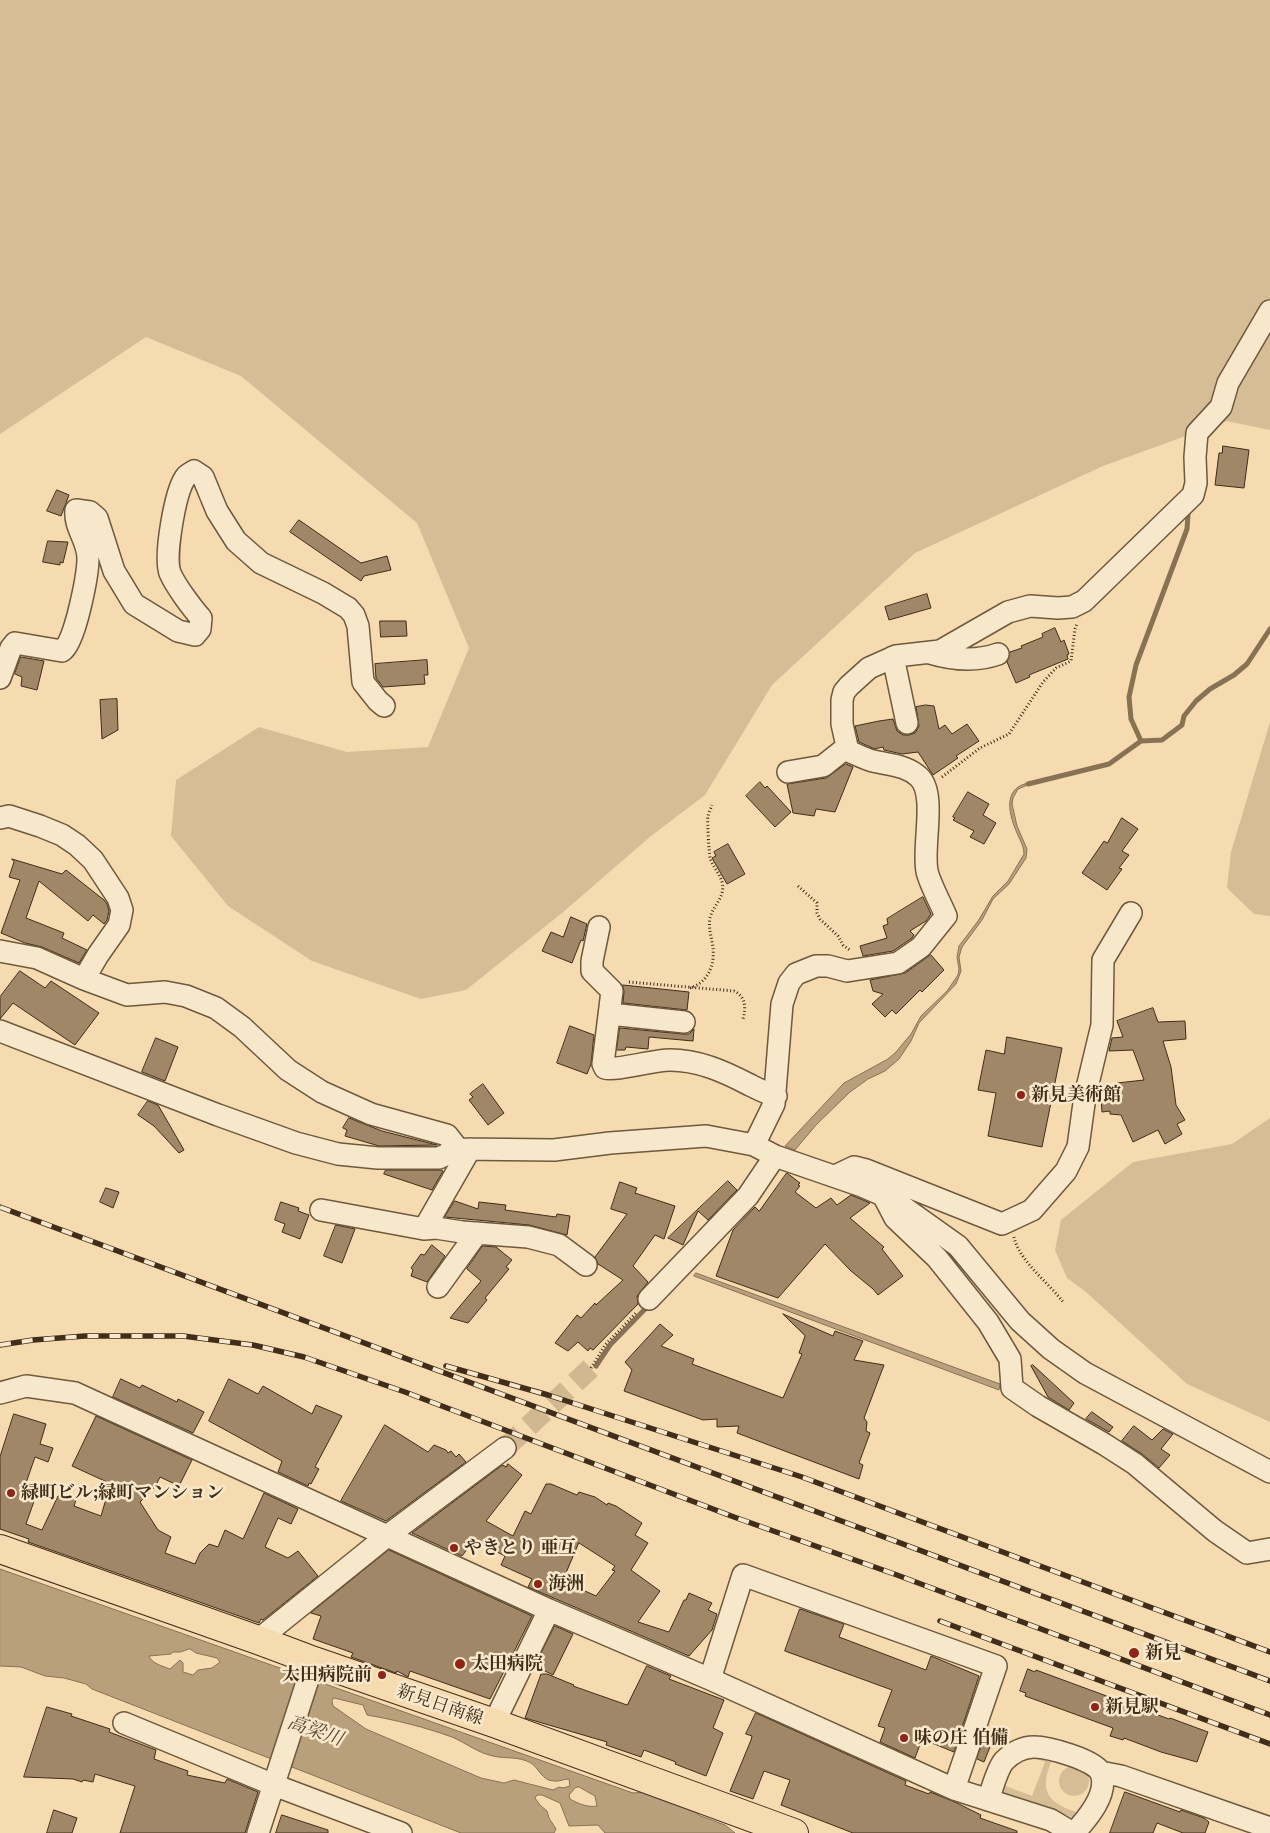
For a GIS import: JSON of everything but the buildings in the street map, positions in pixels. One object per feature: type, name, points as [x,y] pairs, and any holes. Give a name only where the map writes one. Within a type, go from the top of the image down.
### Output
[{"type":"main road","name":"新見日南線","points":[[0,1549],[494,1723],[794,1833]]},
{"type":"street","points":[[754,1145],[776,1096],[782,1004],[789,983],[796,974],[816,966],[828,966],[847,971],[898,963],[921,947],[946,916],[927,871],[928,799],[925,784],[914,773],[903,767],[882,763],[848,751],[842,724],[844,692],[858,676],[869,668],[894,657],[940,651],[1008,612],[1030,606],[1072,607],[1084,601],[1193,495],[1196,483],[1195,457],[1197,434],[1221,407],[1228,382],[1270,311]]},
{"type":"street","points":[[0,678],[11,648],[15,643],[62,651],[66,649],[71,640],[82,597],[88,558],[84,539],[75,518],[76,510],[90,512],[97,518],[114,571],[134,604],[178,631],[195,635],[200,629],[201,618],[193,609],[170,572],[168,549],[178,495],[185,476],[194,471],[203,477],[217,511],[236,541],[261,562],[323,593],[348,608],[354,615],[358,626],[363,682],[384,706]]},
{"type":"street","points":[[930,653],[948,658],[967,660],[984,659],[998,654]]},
{"type":"street","points":[[894,657],[907,723]]},
{"type":"street","points":[[788,772],[823,766],[847,747]]},
{"type":"street","points":[[858,773],[882,763]]},
{"type":"street","points":[[0,818],[9,816],[40,826],[62,835],[77,845],[93,860],[118,898],[122,910],[119,925],[84,979]]},
{"type":"street","points":[[835,1176],[854,1167],[866,1170],[1002,1224],[1032,1210],[1066,1171],[1078,1147],[1085,1096],[1102,1025],[1104,960],[1131,913]]},
{"type":"street","points":[[599,926],[592,971],[612,991],[603,1064],[607,1069],[671,1060],[699,1063],[749,1084],[764,1093],[776,1096]]},
{"type":"street","points":[[0,950],[37,958],[84,979],[127,995],[165,992],[186,996],[216,1008],[242,1028],[288,1070],[322,1092],[371,1114],[448,1136],[464,1149]]},
{"type":"street","points":[[610,1014],[684,1022]]},
{"type":"street","points":[[0,1032],[218,1115],[296,1142],[338,1154],[378,1158],[439,1158],[464,1149],[554,1150],[610,1143],[706,1136],[754,1145],[775,1156],[835,1176],[882,1195],[907,1209],[958,1246],[1020,1321],[1051,1349],[1085,1373],[1270,1472]]},
{"type":"street","points":[[424,1229],[464,1149]]},
{"type":"street","points":[[649,1298],[748,1196],[775,1156]]},
{"type":"street","points":[[882,1195],[895,1218],[937,1258],[988,1322],[1010,1359],[1012,1388],[1038,1406],[1135,1464],[1215,1531],[1247,1553],[1270,1549]]},
{"type":"street","points":[[321,1210],[424,1229],[436,1228],[528,1237],[559,1244],[586,1265]]},
{"type":"street","points":[[438,1288],[477,1233]]},
{"type":"street","points":[[0,1393],[26,1386],[75,1393],[549,1610],[710,1679],[954,1789],[1051,1820],[1074,1833],[1092,1814],[1103,1788],[1100,1772]]},
{"type":"street","points":[[258,1640],[387,1536],[505,1448]]},
{"type":"street","points":[[710,1679],[743,1575],[996,1666],[954,1789]]},
{"type":"street","points":[[494,1723],[549,1610]]},
{"type":"street","points":[[258,1833],[314,1661]]},
{"type":"street","points":[[124,1723],[274,1785],[401,1833]]},
{"type":"street","points":[[988,1800],[1002,1762],[1017,1751],[1033,1747],[1048,1748],[1092,1764],[1100,1772],[1121,1776],[1270,1828]]},
{"type":"path","points":[[926,791],[980,748],[1009,734],[1043,682],[1056,668],[1071,661],[1075,629],[1078,622]]},
{"type":"path","points":[[690,988],[707,977],[711,968],[713,948],[709,931],[709,920],[721,899],[723,888],[710,857],[708,815],[712,805]]},
{"type":"path","points":[[798,886],[817,903],[817,913],[820,919],[838,936],[843,945],[850,950],[855,970]]},
{"type":"path","points":[[625,982],[734,991],[741,994],[744,1002],[742,1019]]},
{"type":"path","points":[[1012,1219],[1016,1243],[1024,1257],[1063,1302]]},
{"type":"path","points":[[591,1368],[605,1344],[649,1298]]},
{"type":"shaded area","points":[[0,0],[1270,0],[1270,430],[1227,421],[1103,466],[915,553],[772,685],[705,795],[651,836],[562,913],[466,990],[421,999],[312,961],[228,906],[171,836],[176,780],[259,727],[347,752],[428,747],[469,648],[417,523],[241,376],[146,337],[0,434]]},
{"type":"shaded area","points":[[1270,722],[1270,916],[1254,914],[1227,888],[1231,852]]},
{"type":"shaded area","points":[[1270,1118],[1270,1422],[1187,1384],[1086,1292],[1067,1278],[1055,1250],[1061,1220],[1133,1162],[1232,1144]]},
{"type":"shaded area","points":[[1032,1756],[1052,1760],[1046,1780],[1046,1788],[1053,1800],[1079,1813],[1076,1819],[1052,1809],[1000,1794],[1003,1785],[1032,1796],[1045,1762]]},
{"type":"shaded area","points":[[1074,1766],[1080,1767],[1088,1775],[1088,1787],[1080,1795],[1074,1796],[1068,1795],[1060,1787],[1059,1781],[1060,1775],[1068,1767]]},
{"type":"water","points":[[1035,782],[1018,789],[1012,804],[1017,826],[1027,849],[1026,858],[1009,884],[993,899],[982,920],[962,947],[959,957],[961,971],[956,984],[919,1023],[911,1041],[899,1059],[885,1071],[868,1079],[850,1092],[816,1125],[795,1150],[785,1146],[844,1083],[888,1059],[896,1052],[911,1034],[921,1016],[947,991],[958,975],[957,957],[959,946],[978,921],[993,896],[1008,881],[1024,854],[1012,820],[1010,811],[1011,797],[1018,787]]},
{"type":"water","points":[[696,1273],[1000,1384],[999,1390],[694,1276]]},
{"type":"water","name":"高梁川","points":[[0,1569],[633,1793],[645,1792],[699,1811],[698,1815],[725,1825],[735,1833],[605,1833],[598,1825],[569,1826],[560,1803],[542,1795],[537,1795],[535,1798],[547,1811],[556,1829],[554,1833],[461,1833],[92,1689],[86,1684],[64,1678],[45,1676],[21,1667],[0,1666]],"holes":[[[190,1649],[196,1653],[217,1658],[220,1662],[212,1668],[198,1670],[193,1675],[183,1672],[183,1663],[180,1660],[170,1669],[155,1663],[149,1656],[171,1654]],[[334,1698],[363,1705],[367,1715],[441,1733],[488,1755],[517,1758],[526,1761],[534,1765],[546,1779],[556,1781],[569,1779],[570,1786],[559,1787],[553,1790],[514,1780],[504,1783],[481,1778],[366,1729],[333,1706],[332,1701]],[[579,1787],[595,1796],[597,1806],[586,1806],[570,1799],[569,1795],[575,1788]]]},
{"type":"waterway","points":[[1141,741],[1131,719],[1129,697],[1136,665],[1187,529],[1188,515]]},
{"type":"waterway","points":[[1028,784],[1109,764],[1141,741],[1162,740],[1182,725],[1184,716],[1196,701],[1247,664],[1270,629]]},
{"type":"waterway","points":[[596,1366],[610,1345],[649,1305]]},
{"type":"tunnel","points":[[505,1448],[591,1368]]},
{"type":"railway","points":[[0,1207],[1270,1681]]},
{"type":"railway","points":[[0,1345],[85,1336],[183,1336],[253,1345],[304,1357],[405,1392],[734,1517],[897,1575],[1270,1715]]},
{"type":"railway","points":[[446,1366],[548,1395],[802,1477],[1270,1652]]},
{"type":"railway","points":[[940,1621],[1270,1744]]},
{"type":"place","name":"新見美術館","points":[[1021,1095]]},
{"type":"place","name":"緑町ビル;緑町マンション","points":[[11,1493]]},
{"type":"place","name":"やきとり 亜互","points":[[454,1548]]},
{"type":"place","name":"海洲","points":[[538,1584]]},
{"type":"place","name":"新見","points":[[1134,1653]]},
{"type":"place","name":"太田病院","points":[[460,1664]]},
{"type":"place","name":"太田病院前","points":[[382,1675]]},
{"type":"place","name":"新見駅","points":[[1095,1707]]},
{"type":"place","name":"味の庄 伯備","points":[[904,1738]]}]
